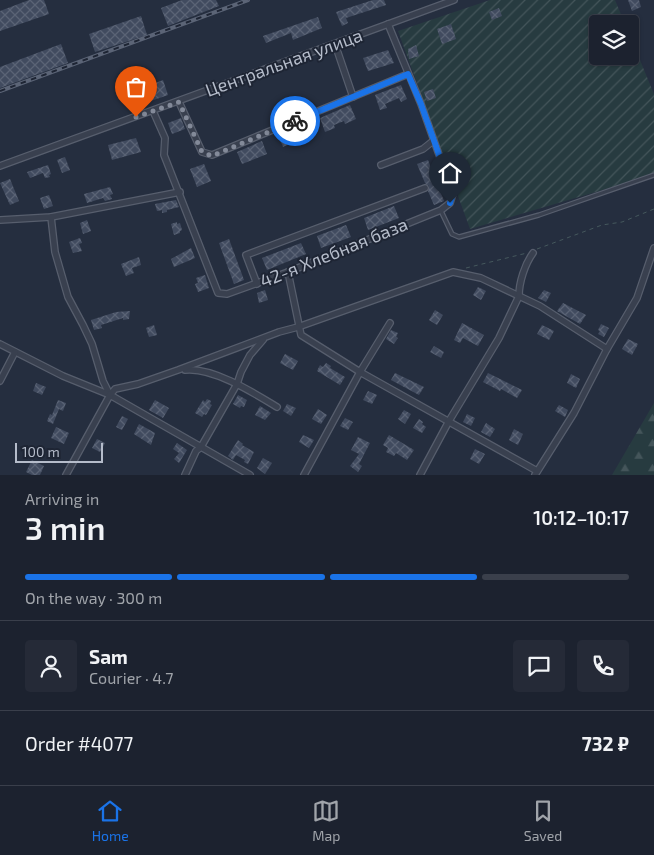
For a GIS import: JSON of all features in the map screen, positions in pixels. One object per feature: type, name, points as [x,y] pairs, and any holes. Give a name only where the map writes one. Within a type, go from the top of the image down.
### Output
[{"type":"street","name":"Центральная улица","points":[[0,166],[454,0]]},
{"type":"street","points":[[388,24],[421,104],[453,194],[450,203],[441,210]]},
{"type":"street","points":[[335,44],[353,97]]},
{"type":"street","points":[[179,102],[202,152],[212,156],[408,74]]},
{"type":"street","name":"42-я Хлебная база","points":[[153,111],[165,138],[164,155],[218,293],[227,294],[257,284],[441,210]]},
{"type":"street","points":[[381,165],[423,149],[433,141]]},
{"type":"street","points":[[257,284],[246,255],[425,188]]},
{"type":"street","points":[[0,220],[51,216],[180,192]]},
{"type":"street","points":[[51,216],[55,252],[68,297],[84,325],[92,344],[102,381],[110,394]]},
{"type":"street","points":[[288,272],[301,334],[360,372],[536,473],[574,413],[607,349],[637,298],[654,248]]},
{"type":"street","points":[[420,475],[499,338],[519,296],[519,289],[528,260],[533,253]]},
{"type":"street","points":[[66,475],[110,394],[115,389],[138,384],[453,272],[481,278],[540,306],[607,349]]},
{"type":"street","points":[[304,475],[360,372],[390,324]]},
{"type":"street","points":[[184,475],[237,384],[250,356],[265,338]]},
{"type":"street","points":[[0,344],[63,376],[110,394],[250,475]]},
{"type":"street","points":[[0,381],[15,352]]},
{"type":"street","points":[[178,370],[202,371],[237,384],[278,407]]},
{"type":"lane","points":[[157,101],[160,109]]},
{"type":"lane","points":[[441,210],[448,221],[452,234],[459,237],[539,215],[654,175]]},
{"type":"path","points":[[466,268],[516,254],[533,253],[602,225],[622,222],[654,209]]},
{"type":"green space","points":[[490,0],[615,0],[621,15],[589,15],[589,65],[639,65],[639,58],[654,94],[654,175],[470,229],[398,31]]},
{"type":"green space","points":[[654,403],[654,475],[612,475]]},
{"type":"building","points":[[29,0],[44,0],[49,14],[0,31],[0,11]]},
{"type":"building","points":[[182,0],[216,0],[219,6],[168,26],[161,8]]},
{"type":"building","points":[[373,0],[384,0],[386,5],[346,18],[348,23],[342,26],[336,12]]},
{"type":"building","points":[[628,0],[639,0],[641,7],[632,11]]},
{"type":"building","points":[[499,8],[502,16],[492,20],[489,12]]},
{"type":"building","points":[[141,16],[147,35],[95,52],[89,34]]},
{"type":"building","points":[[318,17],[322,28],[293,40],[291,33],[266,43],[263,36]]},
{"type":"building","points":[[451,24],[456,39],[442,44],[437,29]]},
{"type":"building","points":[[61,44],[68,63],[0,88],[0,67]]},
{"type":"building","points":[[416,45],[419,56],[409,59],[408,49]]},
{"type":"building","points":[[388,50],[394,63],[368,71],[363,58]]},
{"type":"building","points":[[163,80],[168,95],[148,102],[143,88]]},
{"type":"building","points":[[401,85],[407,99],[401,102],[399,98],[385,104],[387,108],[380,110],[375,95]]},
{"type":"building","points":[[433,89],[436,98],[427,101],[424,92]]},
{"type":"building","points":[[350,105],[356,119],[345,124],[344,121],[334,125],[335,128],[325,132],[320,118]]},
{"type":"building","points":[[181,118],[185,129],[172,134],[168,123]]},
{"type":"building","points":[[305,123],[310,135],[283,147],[278,135]]},
{"type":"building","points":[[136,138],[141,152],[112,160],[108,145]]},
{"type":"building","points":[[262,141],[267,154],[242,164],[237,152]]},
{"type":"building","points":[[65,157],[70,170],[62,173],[57,160]]},
{"type":"building","points":[[428,160],[444,201],[434,205],[428,191],[429,186],[425,183],[417,164]]},
{"type":"building","points":[[204,164],[211,181],[197,187],[190,169]]},
{"type":"building","points":[[48,165],[50,177],[45,178],[43,173],[30,178],[27,172]]},
{"type":"building","points":[[10,179],[19,201],[10,205],[0,183]]},
{"type":"building","points":[[110,187],[113,194],[110,195],[112,199],[105,201],[103,198],[87,203],[84,194]]},
{"type":"building","points":[[49,195],[53,206],[44,209],[40,198]]},
{"type":"building","points":[[176,200],[179,207],[162,213],[162,210],[157,211],[155,204]]},
{"type":"building","points":[[394,206],[399,218],[368,230],[364,218]]},
{"type":"building","points":[[87,220],[91,231],[83,234],[80,223]]},
{"type":"building","points":[[177,222],[177,224],[180,223],[182,230],[174,235],[171,224]]},
{"type":"building","points":[[346,225],[351,237],[321,248],[317,236]]},
{"type":"building","points":[[80,238],[82,243],[79,244],[82,251],[73,253],[69,242]]},
{"type":"building","points":[[229,239],[244,280],[234,284],[219,243]]},
{"type":"building","points":[[301,243],[306,254],[267,270],[262,258]]},
{"type":"building","points":[[191,248],[195,258],[174,267],[171,259]]},
{"type":"building","points":[[139,257],[141,265],[132,268],[134,273],[126,276],[121,264]]},
{"type":"building","points":[[205,275],[209,288],[198,292],[195,284],[198,283],[196,278]]},
{"type":"building","points":[[478,287],[486,291],[481,300],[473,295]]},
{"type":"building","points":[[265,290],[268,300],[259,303],[257,293]]},
{"type":"building","points":[[544,290],[551,293],[546,302],[538,298]]},
{"type":"building","points":[[563,303],[586,315],[580,324],[557,311]]},
{"type":"building","points":[[435,310],[443,315],[437,325],[429,320]]},
{"type":"building","points":[[130,311],[129,319],[123,320],[123,318],[101,325],[102,328],[94,330],[91,320],[116,312]]},
{"type":"building","points":[[462,323],[484,335],[478,346],[463,338],[460,343],[454,340]]},
{"type":"building","points":[[601,324],[609,328],[604,337],[598,334]]},
{"type":"building","points":[[154,325],[157,335],[149,337],[146,328]]},
{"type":"building","points":[[542,325],[554,331],[549,340],[537,334]]},
{"type":"building","points":[[391,330],[398,333],[396,337],[398,338],[394,344],[386,339]]},
{"type":"building","points":[[628,339],[638,344],[632,355],[622,349]]},
{"type":"building","points":[[434,346],[444,352],[441,358],[430,352]]},
{"type":"building","points":[[285,354],[298,361],[293,370],[280,363]]},
{"type":"building","points":[[326,363],[331,366],[330,368],[345,377],[340,385],[317,371],[320,365],[323,367]]},
{"type":"building","points":[[395,373],[424,387],[419,395],[391,380]]},
{"type":"building","points":[[488,373],[522,390],[517,398],[483,382]]},
{"type":"building","points":[[571,374],[580,379],[576,388],[567,383]]},
{"type":"building","points":[[36,383],[46,387],[42,395],[33,391]]},
{"type":"building","points":[[368,391],[377,395],[372,404],[363,400]]},
{"type":"building","points":[[238,395],[247,400],[244,407],[241,406],[240,408],[233,404]]},
{"type":"building","points":[[207,399],[211,401],[210,404],[212,405],[206,415],[204,414],[202,417],[195,413],[203,400],[205,402]]},
{"type":"building","points":[[58,400],[66,403],[63,411],[59,409],[53,424],[47,421],[50,414],[52,415]]},
{"type":"building","points":[[155,400],[169,408],[163,418],[149,410]]},
{"type":"building","points":[[287,404],[296,408],[291,416],[283,411]]},
{"type":"building","points":[[559,405],[568,410],[565,417],[555,411]]},
{"type":"building","points":[[260,406],[271,413],[265,420],[255,415]]},
{"type":"building","points":[[318,409],[327,415],[321,424],[312,419]]},
{"type":"building","points":[[404,410],[411,414],[405,424],[398,419]]},
{"type":"building","points":[[467,414],[475,418],[471,426],[463,422]]},
{"type":"building","points":[[122,416],[128,419],[122,430],[116,427]]},
{"type":"building","points":[[345,418],[353,422],[348,430],[340,426]]},
{"type":"building","points":[[419,419],[426,427],[422,433],[413,428]]},
{"type":"building","points":[[486,423],[495,429],[490,437],[481,432]]},
{"type":"building","points":[[139,424],[155,433],[151,445],[134,434]]},
{"type":"building","points":[[56,427],[69,433],[64,444],[51,438]]},
{"type":"building","points":[[514,429],[523,434],[518,445],[509,440]]},
{"type":"building","points":[[303,435],[314,440],[309,448],[299,442]]},
{"type":"building","points":[[389,435],[414,450],[407,460],[396,453],[394,456],[386,452],[388,448],[383,445]]},
{"type":"building","points":[[358,437],[370,443],[359,464],[362,466],[358,472],[350,466],[359,454],[351,450]]},
{"type":"building","points":[[97,439],[105,443],[100,452],[92,448]]},
{"type":"building","points":[[238,440],[242,445],[254,452],[248,464],[236,455],[233,460],[228,456]]},
{"type":"building","points":[[177,443],[187,450],[179,463],[174,459],[179,453],[173,449]]},
{"type":"building","points":[[475,449],[485,454],[479,464],[470,459]]},
{"type":"building","points":[[263,458],[272,463],[265,474],[257,468]]},
{"type":"building","points":[[32,460],[44,466],[40,475],[32,475],[26,472]]},
{"type":"railway","points":[[0,91],[248,0]]},
{"type":"way so far","points":[[136,117],[179,102],[202,152],[212,156],[295,121]]},
{"type":"route","points":[[295,121],[408,74],[421,104],[453,194],[450,203]]}]
